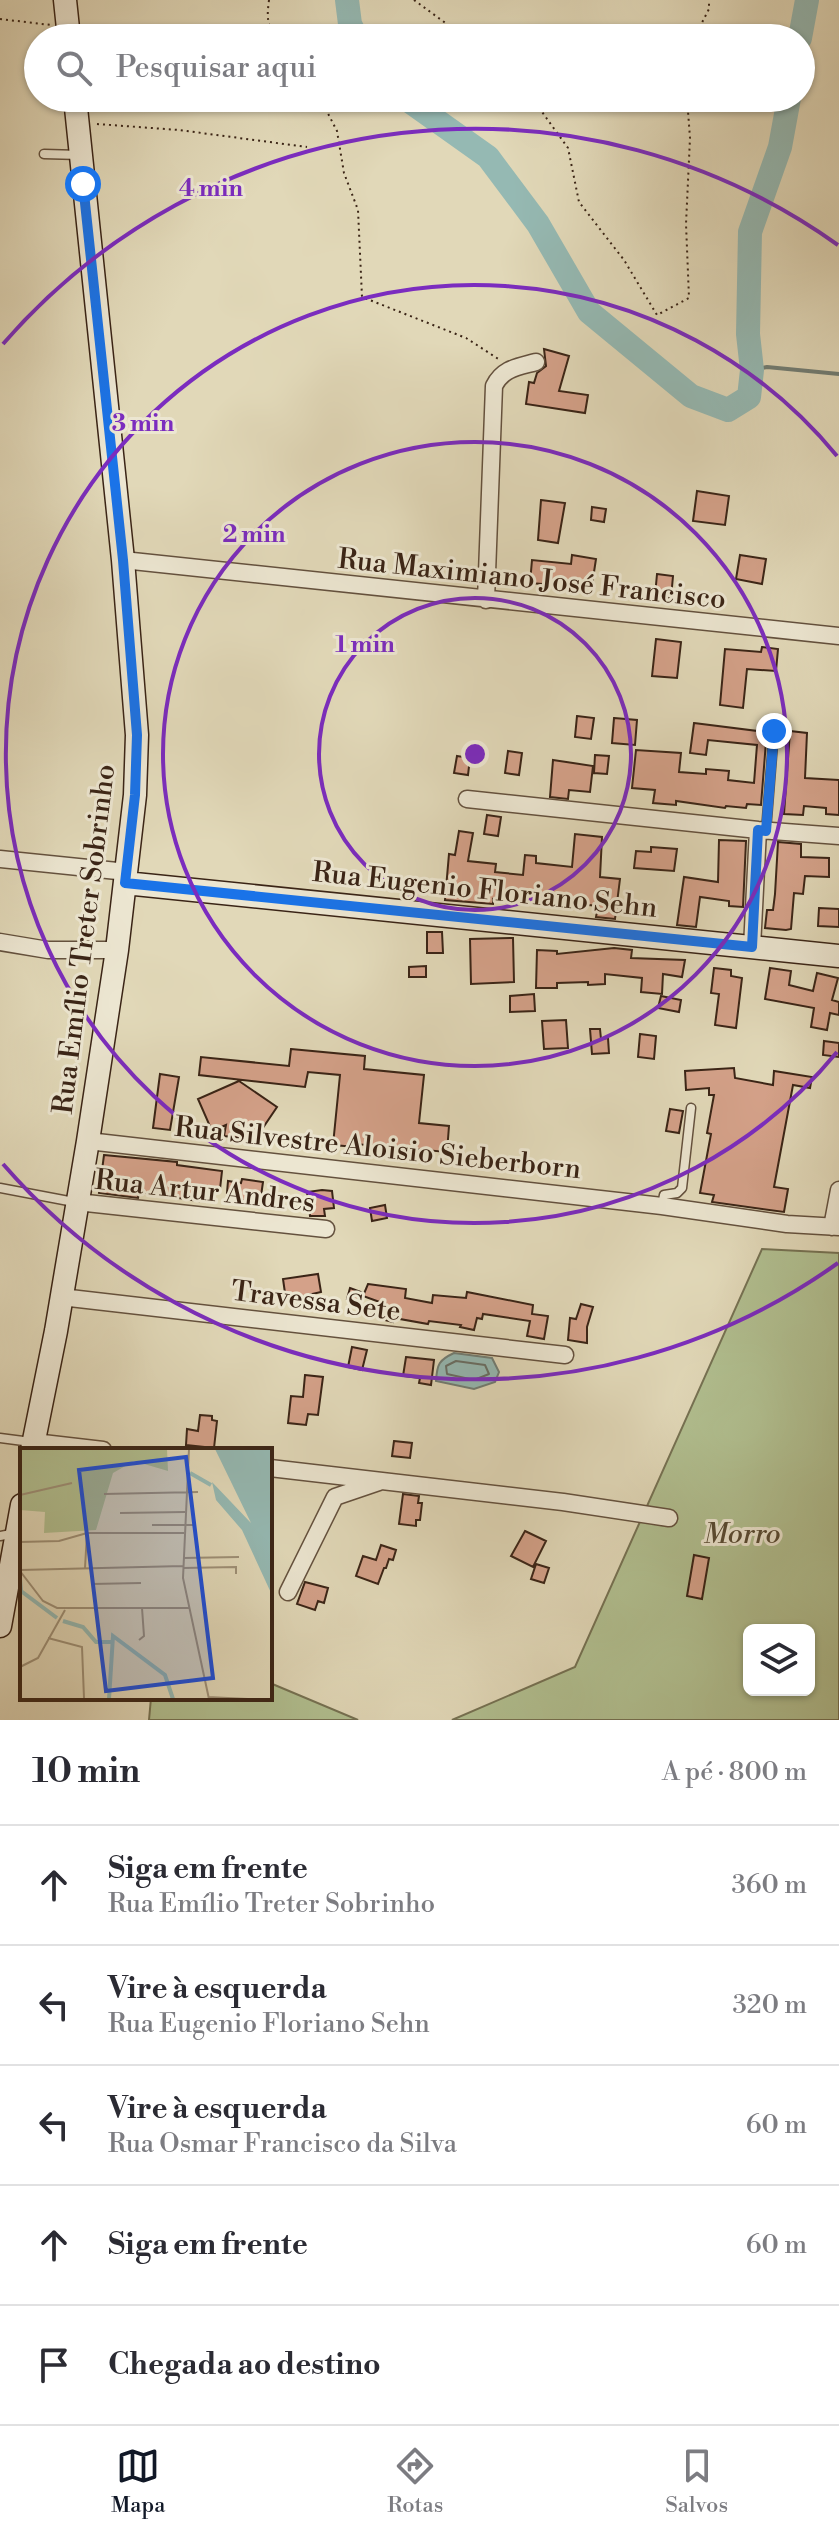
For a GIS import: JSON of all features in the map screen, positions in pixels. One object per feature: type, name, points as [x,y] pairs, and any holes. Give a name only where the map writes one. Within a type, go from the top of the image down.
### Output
[{"type":"main road","points":[[65,0],[67,24]]},
{"type":"main road","name":"Rua Emílio Treter Sobrinho","points":[[33,1446],[88,1141],[117,950],[135,795],[137,735],[123,560],[76,112]]},
{"type":"main road","name":"Rua Eugenio Floriano Sehn","points":[[126,878],[839,956]]},
{"type":"main road","points":[[0,1626],[8,1534],[20,1509]]},
{"type":"street","points":[[486,600],[494,386],[500,375],[510,369],[536,362]]},
{"type":"street","name":"Rua Maximiano José Francisco","points":[[123,560],[839,636]]},
{"type":"street","points":[[467,799],[839,836]]},
{"type":"street","points":[[752,947],[762,830]]},
{"type":"street","points":[[0,859],[126,878]]},
{"type":"street","points":[[0,942],[48,950],[117,950]]},
{"type":"street","name":"Rua Silvestre Aloisio Sieberborn","points":[[88,1141],[662,1206],[787,1224],[836,1227]]},
{"type":"street","points":[[836,1227],[839,1190]]},
{"type":"street","name":"Rua Artur Andres","points":[[77,1202],[326,1229]]},
{"type":"street","name":"Travessa Sete","points":[[61,1297],[565,1355]]},
{"type":"street","points":[[33,1446],[68,1448]]},
{"type":"street","points":[[272,1468],[563,1502],[669,1518]]},
{"type":"street","points":[[288,1592],[335,1497],[385,1481]]},
{"type":"lane","points":[[44,154],[81,155]]},
{"type":"lane","points":[[762,830],[774,731]]},
{"type":"lane","points":[[662,1206],[664,1195],[677,1193],[682,1188],[691,1108]]},
{"type":"lane","points":[[0,1188],[77,1202]]},
{"type":"lane","points":[[0,1438],[33,1446]]},
{"type":"path","points":[[269,0],[269,24]]},
{"type":"path","points":[[414,0],[447,24]]},
{"type":"path","points":[[701,24],[709,9],[709,0]]},
{"type":"path","points":[[0,19],[26,24]]},
{"type":"path","points":[[327,112],[337,131],[344,173],[358,210],[362,297],[466,338],[510,369]]},
{"type":"path","points":[[542,112],[568,148],[579,202],[624,260],[657,315],[689,298],[686,224],[690,138],[688,112]]},
{"type":"path","points":[[77,122],[179,130],[307,147]]},
{"type":"green space","name":"Morro","points":[[762,1249],[839,1253],[839,1720],[452,1720],[575,1667]]},
{"type":"green space","points":[[272,1684],[358,1720],[149,1720],[151,1700],[272,1700]]},
{"type":"water","points":[[454,1353],[492,1358],[499,1372],[495,1382],[474,1389],[436,1381],[440,1363]]},
{"type":"building","points":[[544,349],[569,356],[559,391],[588,395],[585,413],[526,404],[529,382],[534,383],[537,373],[546,366]]},
{"type":"building","points":[[697,491],[729,496],[725,525],[693,521]]},
{"type":"building","points":[[541,500],[565,503],[558,543],[538,540]]},
{"type":"building","points":[[592,507],[606,509],[604,522],[591,520]]},
{"type":"building","points":[[572,555],[596,559],[592,585],[556,580],[555,585],[530,583],[532,560],[571,564]]},
{"type":"building","points":[[740,555],[766,559],[762,584],[736,579]]},
{"type":"building","points":[[657,574],[673,576],[671,598],[655,596]]},
{"type":"building","points":[[656,639],[681,642],[677,678],[652,676]]},
{"type":"building","points":[[762,647],[778,649],[776,671],[747,669],[743,708],[720,705],[725,649],[761,652]]},
{"type":"building","points":[[577,716],[594,718],[591,739],[575,737]]},
{"type":"building","points":[[614,718],[637,720],[635,745],[612,743]]},
{"type":"building","points":[[694,723],[758,731],[767,729],[761,805],[725,808],[676,801],[676,805],[653,803],[655,790],[632,788],[636,750],[681,753],[679,772],[706,774],[706,769],[729,771],[728,780],[754,783],[757,745],[708,740],[706,755],[690,753]]},
{"type":"building","points":[[790,731],[807,733],[805,778],[839,780],[839,815],[826,814],[826,808],[804,806],[803,815],[784,814]]},
{"type":"building","points":[[508,751],[522,753],[519,775],[505,773]]},
{"type":"building","points":[[595,755],[609,756],[607,774],[594,773]]},
{"type":"building","points":[[457,756],[470,758],[468,775],[454,773]]},
{"type":"building","points":[[553,760],[593,766],[590,792],[569,790],[568,799],[550,797]]},
{"type":"building","points":[[487,815],[501,817],[498,836],[484,834]]},
{"type":"building","points":[[459,831],[473,833],[468,861],[496,864],[495,872],[523,875],[525,855],[536,856],[536,863],[572,867],[575,834],[602,837],[600,877],[620,879],[615,919],[596,917],[598,906],[559,902],[559,907],[493,899],[493,904],[445,900],[449,854],[455,855]]},
{"type":"building","points":[[719,840],[746,841],[743,907],[729,906],[729,901],[700,897],[696,927],[677,925],[684,877],[718,882]]},
{"type":"building","points":[[778,842],[801,844],[801,857],[829,858],[829,877],[805,876],[803,894],[794,893],[791,929],[786,930],[765,928],[767,910],[773,910]]},
{"type":"building","points":[[651,847],[677,849],[674,871],[634,868],[636,851],[651,852]]},
{"type":"building","points":[[819,908],[839,909],[839,927],[818,926]]},
{"type":"building","points":[[427,932],[442,932],[443,953],[427,953]]},
{"type":"building","points":[[513,938],[514,982],[471,984],[470,939]]},
{"type":"building","points":[[614,948],[632,950],[631,958],[685,960],[682,977],[663,974],[662,994],[641,992],[642,978],[605,974],[605,984],[557,983],[557,988],[536,988],[537,950],[557,951],[557,954]]},
{"type":"building","points":[[426,966],[426,977],[409,977],[409,967]]},
{"type":"building","points":[[714,968],[731,970],[731,976],[742,978],[736,1028],[715,1025],[719,994],[711,993]]},
{"type":"building","points":[[770,968],[791,971],[789,985],[813,991],[817,973],[838,978],[832,1000],[839,1002],[839,1015],[830,1013],[827,1030],[811,1027],[814,1008],[765,999]]},
{"type":"building","points":[[534,994],[535,1011],[510,1012],[510,996]]},
{"type":"building","points":[[661,996],[681,1000],[679,1012],[658,1008]]},
{"type":"building","points":[[566,1020],[568,1048],[544,1049],[542,1021]]},
{"type":"building","points":[[590,1029],[600,1029],[601,1039],[608,1038],[609,1053],[592,1054]]},
{"type":"building","points":[[640,1034],[656,1036],[654,1059],[638,1057]]},
{"type":"building","points":[[824,1041],[839,1043],[839,1057],[823,1055]]},
{"type":"building","points":[[291,1049],[365,1056],[364,1069],[424,1075],[419,1123],[449,1126],[447,1152],[356,1144],[356,1147],[333,1145],[340,1075],[308,1072],[305,1087],[199,1075],[201,1057],[289,1066]]},
{"type":"building","points":[[734,1068],[735,1078],[773,1085],[774,1071],[812,1077],[810,1088],[793,1085],[774,1187],[788,1189],[784,1212],[712,1202],[714,1195],[700,1193],[711,1134],[707,1133],[714,1095],[709,1095],[709,1088],[686,1090],[685,1071]]},
{"type":"building","points":[[160,1074],[179,1077],[170,1130],[153,1128]]},
{"type":"building","points":[[239,1081],[277,1107],[258,1135],[243,1125],[242,1138],[224,1136],[226,1125],[212,1131],[198,1099]]},
{"type":"building","points":[[670,1109],[683,1111],[679,1133],[666,1131]]},
{"type":"building","points":[[104,1155],[177,1162],[177,1165],[222,1171],[220,1189],[205,1187],[199,1201],[139,1192],[138,1198],[99,1193]]},
{"type":"building","points":[[242,1179],[263,1182],[260,1203],[239,1200],[240,1195],[227,1193],[228,1181],[241,1183]]},
{"type":"building","points":[[332,1191],[334,1208],[324,1209],[325,1216],[310,1216],[307,1192]]},
{"type":"building","points":[[385,1205],[387,1218],[372,1221],[370,1208]]},
{"type":"building","points":[[318,1274],[321,1292],[286,1300],[283,1279]]},
{"type":"building","points":[[368,1284],[406,1289],[405,1298],[432,1303],[433,1295],[466,1298],[467,1292],[533,1305],[532,1314],[548,1316],[544,1339],[527,1336],[530,1321],[483,1314],[482,1319],[477,1318],[474,1330],[429,1321],[428,1324],[381,1319],[385,1304],[363,1296]]},
{"type":"building","points":[[350,1288],[361,1292],[357,1303],[347,1299]]},
{"type":"building","points":[[581,1304],[593,1307],[587,1327],[587,1343],[568,1340],[570,1318],[576,1319]]},
{"type":"building","points":[[352,1347],[367,1350],[362,1370],[348,1367]]},
{"type":"building","points":[[406,1357],[434,1360],[431,1385],[419,1383],[420,1378],[403,1376]]},
{"type":"building","points":[[305,1375],[323,1377],[318,1415],[308,1414],[306,1425],[288,1423],[291,1396],[303,1397]]},
{"type":"building","points":[[200,1415],[212,1416],[212,1420],[217,1421],[214,1448],[186,1445],[187,1429],[198,1431]]},
{"type":"building","points":[[394,1441],[412,1443],[410,1458],[392,1456]]},
{"type":"building","points":[[403,1494],[419,1496],[418,1503],[422,1503],[416,1526],[399,1524]]},
{"type":"building","points":[[525,1531],[546,1541],[533,1567],[511,1556]]},
{"type":"building","points":[[381,1545],[396,1550],[378,1584],[356,1576],[363,1556],[376,1560]]},
{"type":"building","points":[[694,1555],[709,1558],[702,1599],[687,1596]]},
{"type":"building","points":[[536,1564],[549,1568],[544,1583],[531,1579]]},
{"type":"building","points":[[305,1582],[328,1588],[324,1603],[318,1601],[315,1610],[297,1604]]},
{"type":"waterway","points":[[347,0],[350,24]]},
{"type":"waterway","points":[[803,24],[807,0]]},
{"type":"waterway","points":[[425,112],[488,157],[538,224],[589,312],[691,396],[728,410],[749,397],[752,370],[748,334],[750,232],[780,147],[786,112]]},
{"type":"waterway","points":[[752,370],[767,367],[839,374]]},
{"type":"route","points":[[83,184],[123,560],[137,735],[135,795],[125,883],[752,947],[758,830],[766,831],[774,731]]}]
